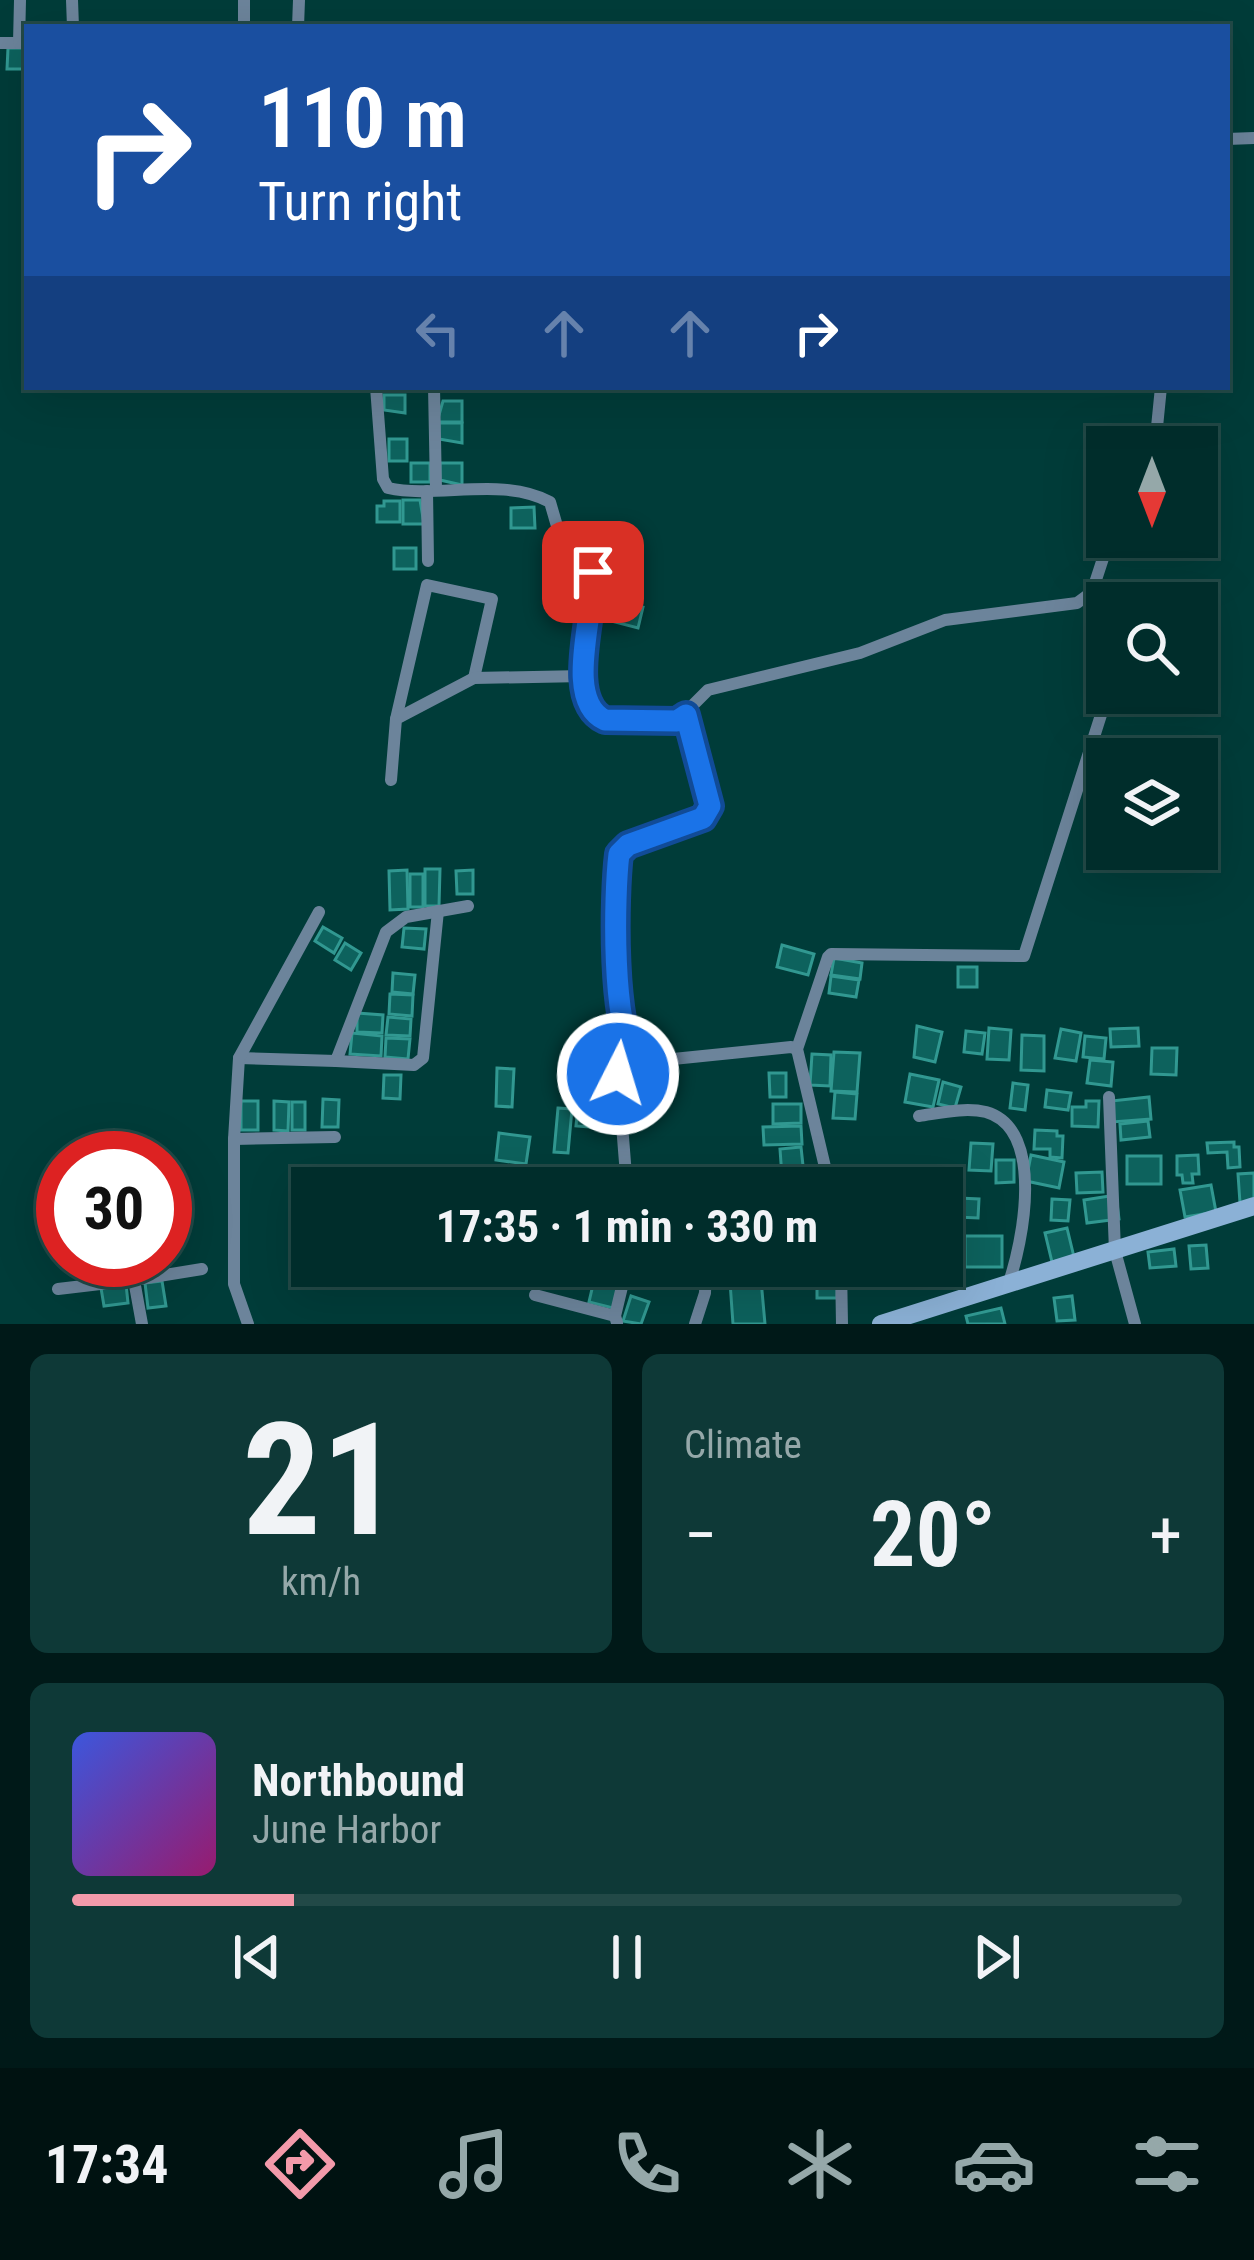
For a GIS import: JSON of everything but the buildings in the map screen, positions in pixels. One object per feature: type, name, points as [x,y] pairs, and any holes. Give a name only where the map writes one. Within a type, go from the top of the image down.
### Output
[{"type":"street","points":[[0,43],[23,43],[20,0]]},
{"type":"street","points":[[376,390],[385,485],[391,490],[483,490],[550,502],[566,557],[594,576],[584,676],[590,707],[601,718],[677,721],[708,690],[860,653],[945,620],[1077,603],[1086,596]]},
{"type":"street","points":[[428,562],[434,390]]},
{"type":"street","points":[[1157,426],[1161,390]]},
{"type":"street","points":[[391,780],[396,719],[427,584],[492,599],[474,678]]},
{"type":"street","points":[[1077,603],[1086,608]]},
{"type":"street","points":[[396,719],[474,678],[584,676]]},
{"type":"street","points":[[825,1167],[797,1049],[831,954],[1024,956],[1101,714]]},
{"type":"street","points":[[637,1060],[629,1051],[619,1011],[618,859],[628,845],[706,815],[710,806],[686,715]]},
{"type":"street","points":[[337,1061],[386,932],[406,917],[468,906]]},
{"type":"street","points":[[239,1058],[414,1066],[423,1058],[438,911]]},
{"type":"street","points":[[248,1324],[234,1284],[239,1058],[319,912]]},
{"type":"street","points":[[625,1167],[618,1074],[624,1064],[797,1049]]},
{"type":"street","points":[[1108,1097],[1115,1251],[1135,1324]]},
{"type":"street","points":[[919,1116],[984,1112],[1003,1121],[1022,1145],[1021,1249],[1008,1286]]},
{"type":"street","points":[[234,1139],[335,1137]]},
{"type":"street","points":[[880,1324],[1254,1206]]},
{"type":"street","points":[[192,1271],[202,1269]]},
{"type":"street","points":[[58,1289],[75,1287]]},
{"type":"street","points":[[135,1287],[142,1324]]},
{"type":"street","points":[[535,1294],[616,1320],[623,1287]]},
{"type":"street","points":[[694,1324],[705,1287]]},
{"type":"street","points":[[841,1287],[842,1324]]},
{"type":"route","points":[[593,572],[583,669],[590,707],[605,720],[677,721],[686,715],[710,806],[703,818],[628,845],[619,854],[619,1011],[629,1051],[637,1060],[624,1064],[618,1074]]}]
